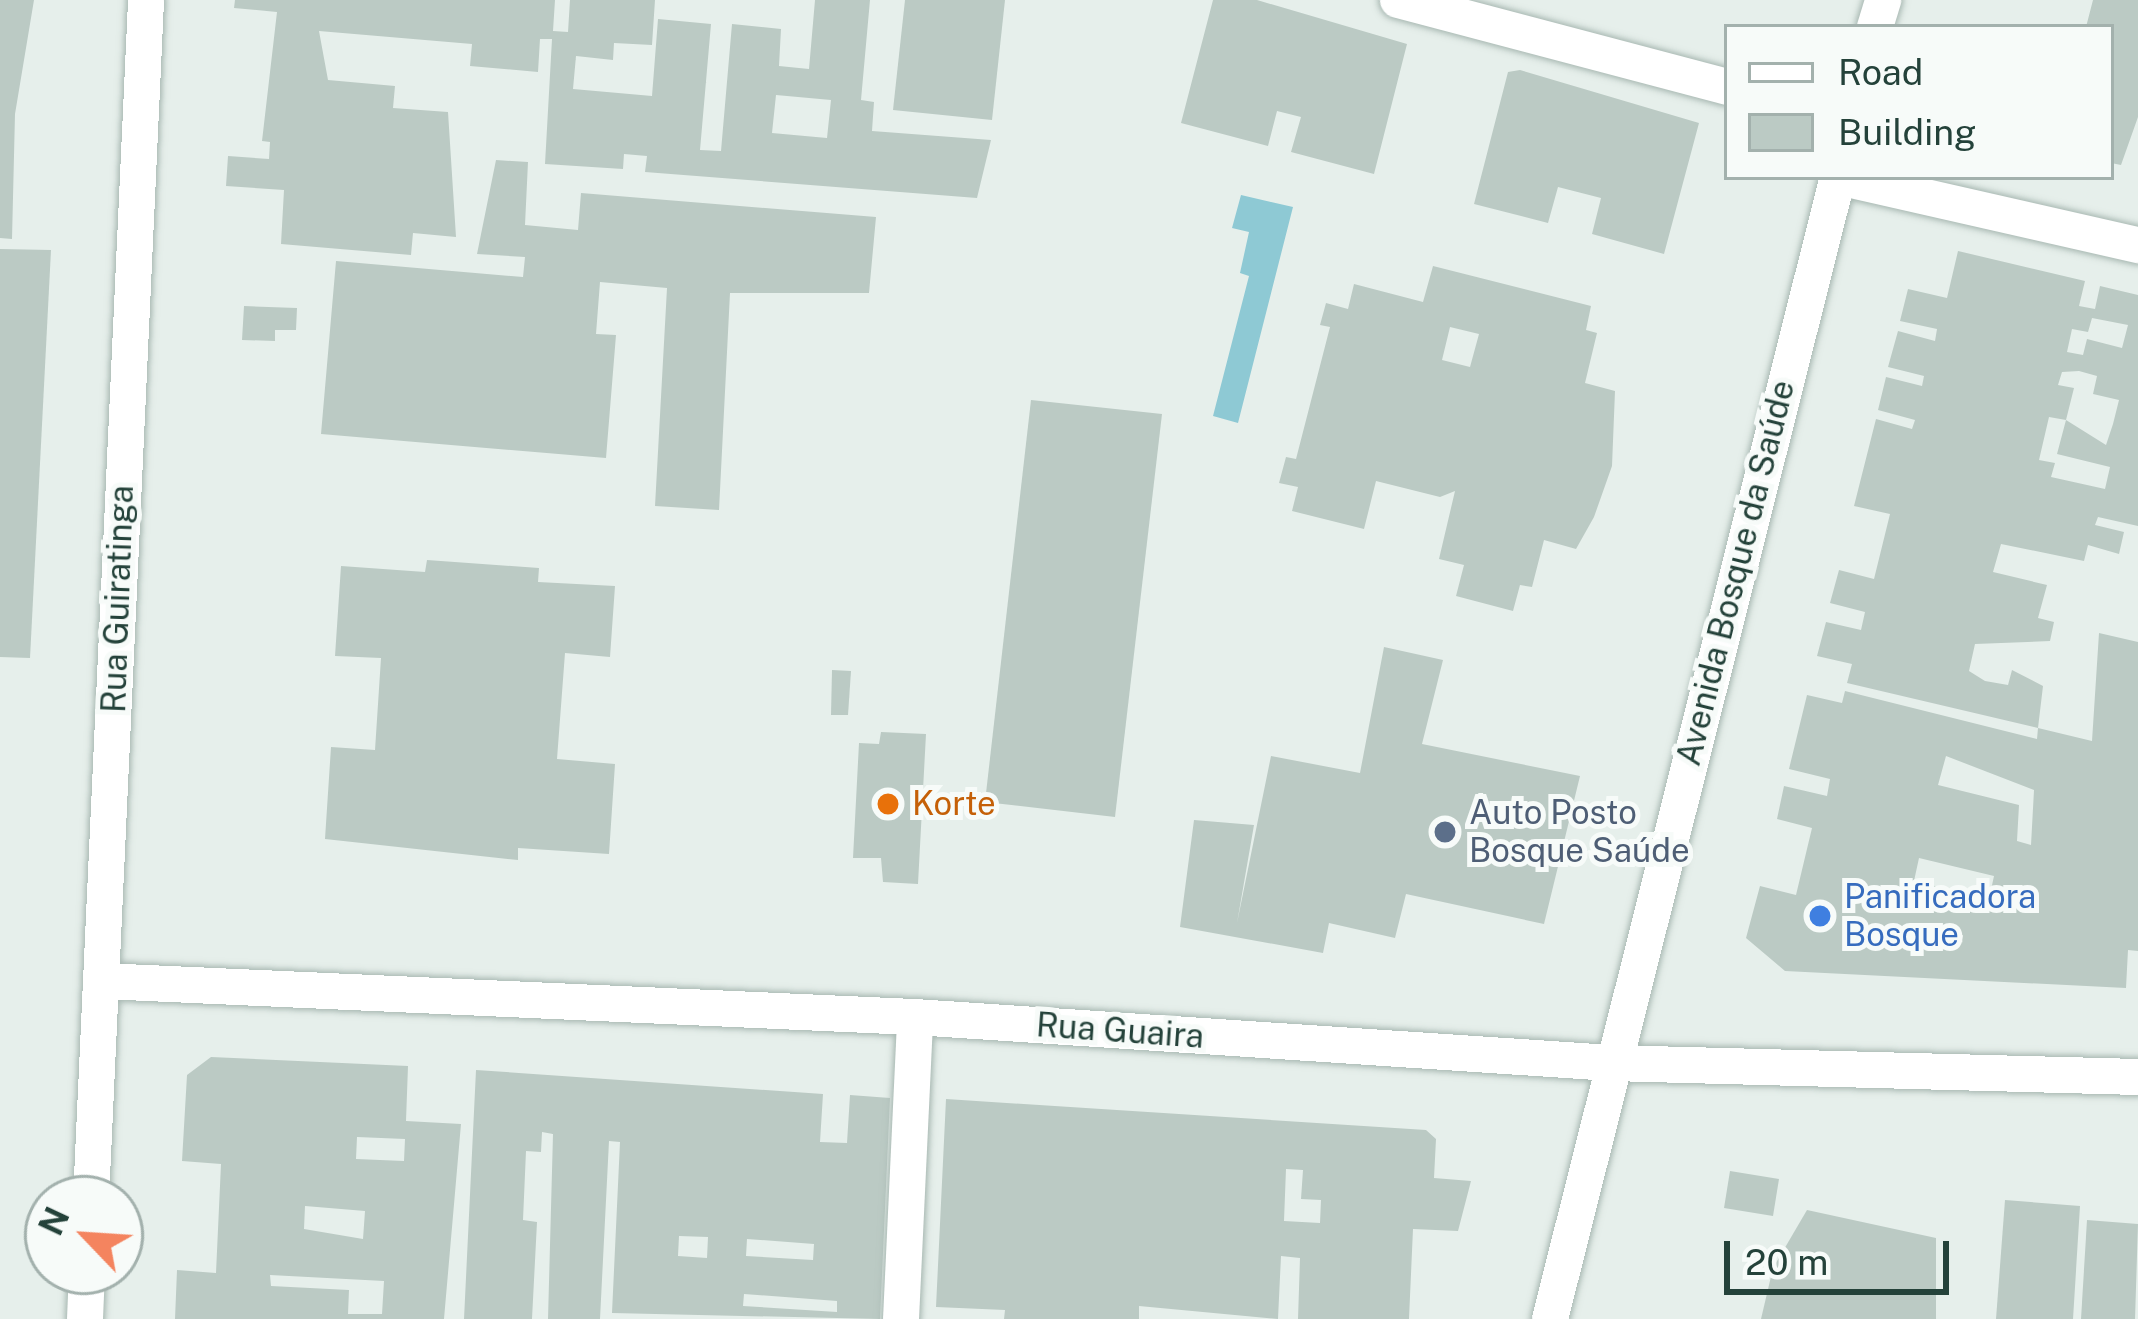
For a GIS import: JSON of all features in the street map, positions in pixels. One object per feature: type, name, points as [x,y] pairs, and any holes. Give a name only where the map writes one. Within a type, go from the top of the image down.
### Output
[{"type":"street","name":"Rua Guiratinga","points":[[92,1175],[146,0]]},
{"type":"street","points":[[1398,0],[1724,86]]},
{"type":"street","name":"Avenida Bosque da Saúde","points":[[1550,1319],[1610,1063],[1837,180]]},
{"type":"street","points":[[1851,180],[2138,245]]},
{"type":"street","name":"Rua Guaira","points":[[102,981],[915,1017],[1610,1063],[2138,1077]]},
{"type":"street","points":[[901,1319],[915,1017]]},
{"type":"water","points":[[1241,195],[1293,207],[1238,423],[1213,416],[1249,276],[1240,273],[1249,232],[1232,228]]},
{"type":"building","points":[[0,0],[34,0],[15,114],[12,239],[0,238]]},
{"type":"building","points":[[235,0],[555,0],[553,31],[568,32],[570,0],[655,0],[652,45],[614,43],[613,60],[576,56],[573,89],[652,96],[658,19],[711,24],[700,150],[721,151],[732,24],[781,29],[779,66],[809,69],[815,0],[870,0],[861,100],[874,102],[872,131],[991,140],[977,198],[645,172],[647,156],[624,154],[623,169],[545,164],[552,39],[540,39],[538,72],[470,66],[472,44],[319,31],[328,80],[395,86],[393,108],[448,112],[456,237],[413,233],[411,255],[281,244],[284,190],[226,186],[228,156],[269,159],[270,142],[262,141],[277,12],[234,8]],"holes":[[[776,95],[831,100],[827,138],[772,133]]]},
{"type":"building","points":[[905,0],[1005,0],[992,120],[893,110]]},
{"type":"building","points":[[1213,0],[1257,0],[1407,44],[1374,174],[1291,152],[1301,117],[1277,111],[1268,146],[1181,123]]},
{"type":"building","points":[[2093,0],[2138,0],[2138,117],[2121,165],[2114,164],[2114,24],[2087,24]]},
{"type":"building","points":[[1520,70],[1699,123],[1664,254],[1592,234],[1601,198],[1558,187],[1548,223],[1474,204],[1508,72]]},
{"type":"building","points":[[496,160],[528,162],[525,225],[578,230],[581,193],[876,217],[869,293],[730,293],[719,510],[655,506],[667,288],[600,282],[596,334],[616,335],[606,458],[321,434],[336,261],[523,277],[525,257],[477,254]]},
{"type":"building","points":[[0,249],[51,250],[30,658],[0,657]]},
{"type":"building","points":[[1958,251],[2085,281],[2079,306],[2095,309],[2100,286],[2138,295],[2138,526],[2098,517],[2095,525],[2124,532],[2119,554],[2088,545],[2084,561],[2001,544],[1993,572],[2047,585],[2038,618],[2054,622],[2050,641],[1975,644],[1969,671],[1985,681],[2008,685],[2012,670],[2043,686],[2038,728],[1847,683],[1852,664],[1817,656],[1826,622],[1861,630],[1865,612],[1830,603],[1839,570],[1874,579],[1890,514],[1854,506],[1876,419],[1912,429],[1915,420],[1878,410],[1886,377],[1922,386],[1924,376],[1888,367],[1898,331],[1935,341],[1937,329],[1900,321],[1908,289],[1947,298]],"holes":[[[2092,318],[2128,325],[2122,348],[2087,339],[2083,355],[2067,352],[2072,329],[2088,332]],[[2062,372],[2097,376],[2093,394],[2119,400],[2106,445],[2066,420],[2074,388],[2058,385]],[[2049,417],[2066,420],[2057,454],[2110,467],[2105,489],[2051,477],[2055,463],[2039,460]]]},
{"type":"building","points":[[1433,266],[1591,306],[1586,330],[1597,333],[1585,383],[1615,391],[1612,466],[1594,517],[1576,549],[1544,540],[1532,587],[1520,585],[1513,611],[1456,596],[1464,565],[1439,559],[1455,491],[1440,497],[1376,481],[1364,529],[1292,511],[1298,487],[1279,483],[1286,457],[1296,459],[1330,327],[1320,325],[1326,303],[1348,309],[1354,284],[1423,302]],"holes":[[[1450,327],[1479,334],[1470,367],[1442,360]]]},
{"type":"building","points":[[244,306],[297,308],[296,330],[275,330],[275,341],[242,340]]},
{"type":"building","points":[[1031,400],[1162,414],[1115,817],[985,802]]},
{"type":"building","points":[[427,560],[539,568],[538,582],[615,586],[610,657],[565,653],[557,759],[615,764],[609,854],[518,848],[518,860],[325,839],[331,747],[375,750],[381,658],[335,656],[341,566],[425,572]]},
{"type":"building","points":[[2099,633],[2138,642],[2138,951],[2128,950],[2126,988],[1785,971],[1746,938],[1760,886],[1796,895],[1812,828],[1777,819],[1784,786],[1827,796],[1830,779],[1789,769],[1807,695],[1842,703],[1845,691],[2037,739],[2038,728],[2092,741]],"holes":[[[1946,756],[2034,790],[2031,845],[2017,841],[2019,805],[1938,785]],[[1919,858],[1994,876],[1989,899],[1914,881]]]},
{"type":"building","points":[[1384,647],[1443,660],[1422,744],[1580,776],[1544,924],[1406,894],[1395,938],[1329,923],[1323,953],[1180,927],[1194,820],[1254,825],[1237,923],[1271,756],[1360,773]]},
{"type":"building","points":[[832,670],[851,671],[848,715],[831,715]]},
{"type":"building","points":[[881,732],[926,734],[918,884],[883,882],[881,858],[853,858],[859,743],[879,744]]},
{"type":"building","points":[[211,1057],[408,1066],[406,1121],[461,1124],[444,1319],[175,1319],[177,1270],[216,1273],[221,1164],[182,1161],[187,1075]],"holes":[[[357,1137],[405,1139],[404,1161],[356,1159]],[[305,1206],[365,1211],[363,1239],[304,1229]],[[270,1275],[384,1281],[382,1314],[348,1314],[349,1290],[271,1286]]]},
{"type":"building","points":[[476,1070],[823,1094],[820,1142],[847,1143],[850,1095],[890,1098],[880,1319],[612,1313],[620,1142],[609,1141],[600,1319],[548,1319],[553,1134],[542,1132],[541,1152],[526,1151],[523,1220],[537,1222],[532,1319],[464,1319]],"holes":[[[679,1236],[708,1237],[707,1258],[678,1256]],[[747,1239],[814,1244],[813,1260],[746,1256]],[[744,1294],[837,1301],[837,1312],[743,1306]]]},
{"type":"building","points":[[946,1099],[1426,1130],[1436,1139],[1434,1178],[1471,1181],[1458,1231],[1413,1229],[1409,1319],[1298,1319],[1300,1258],[1281,1256],[1278,1319],[1139,1306],[1139,1319],[1004,1319],[1005,1310],[936,1307]],"holes":[[[1286,1169],[1303,1170],[1301,1199],[1321,1200],[1320,1223],[1284,1221]]]},
{"type":"building","points":[[1730,1171],[1779,1179],[1773,1216],[1724,1208]]},
{"type":"building","points":[[2005,1200],[2080,1206],[2073,1319],[1996,1319]]},
{"type":"building","points":[[1807,1210],[1936,1238],[1936,1319],[1761,1319],[1773,1268]]},
{"type":"building","points":[[2087,1220],[2138,1224],[2135,1319],[2081,1319]]},
{"type":"place","name":"Korte","points":[[888,804]]},
{"type":"place","name":"Auto Posto Bosque Saúde","points":[[1445,832]]},
{"type":"place","name":"Panificadora Bosque","points":[[1820,916]]}]
